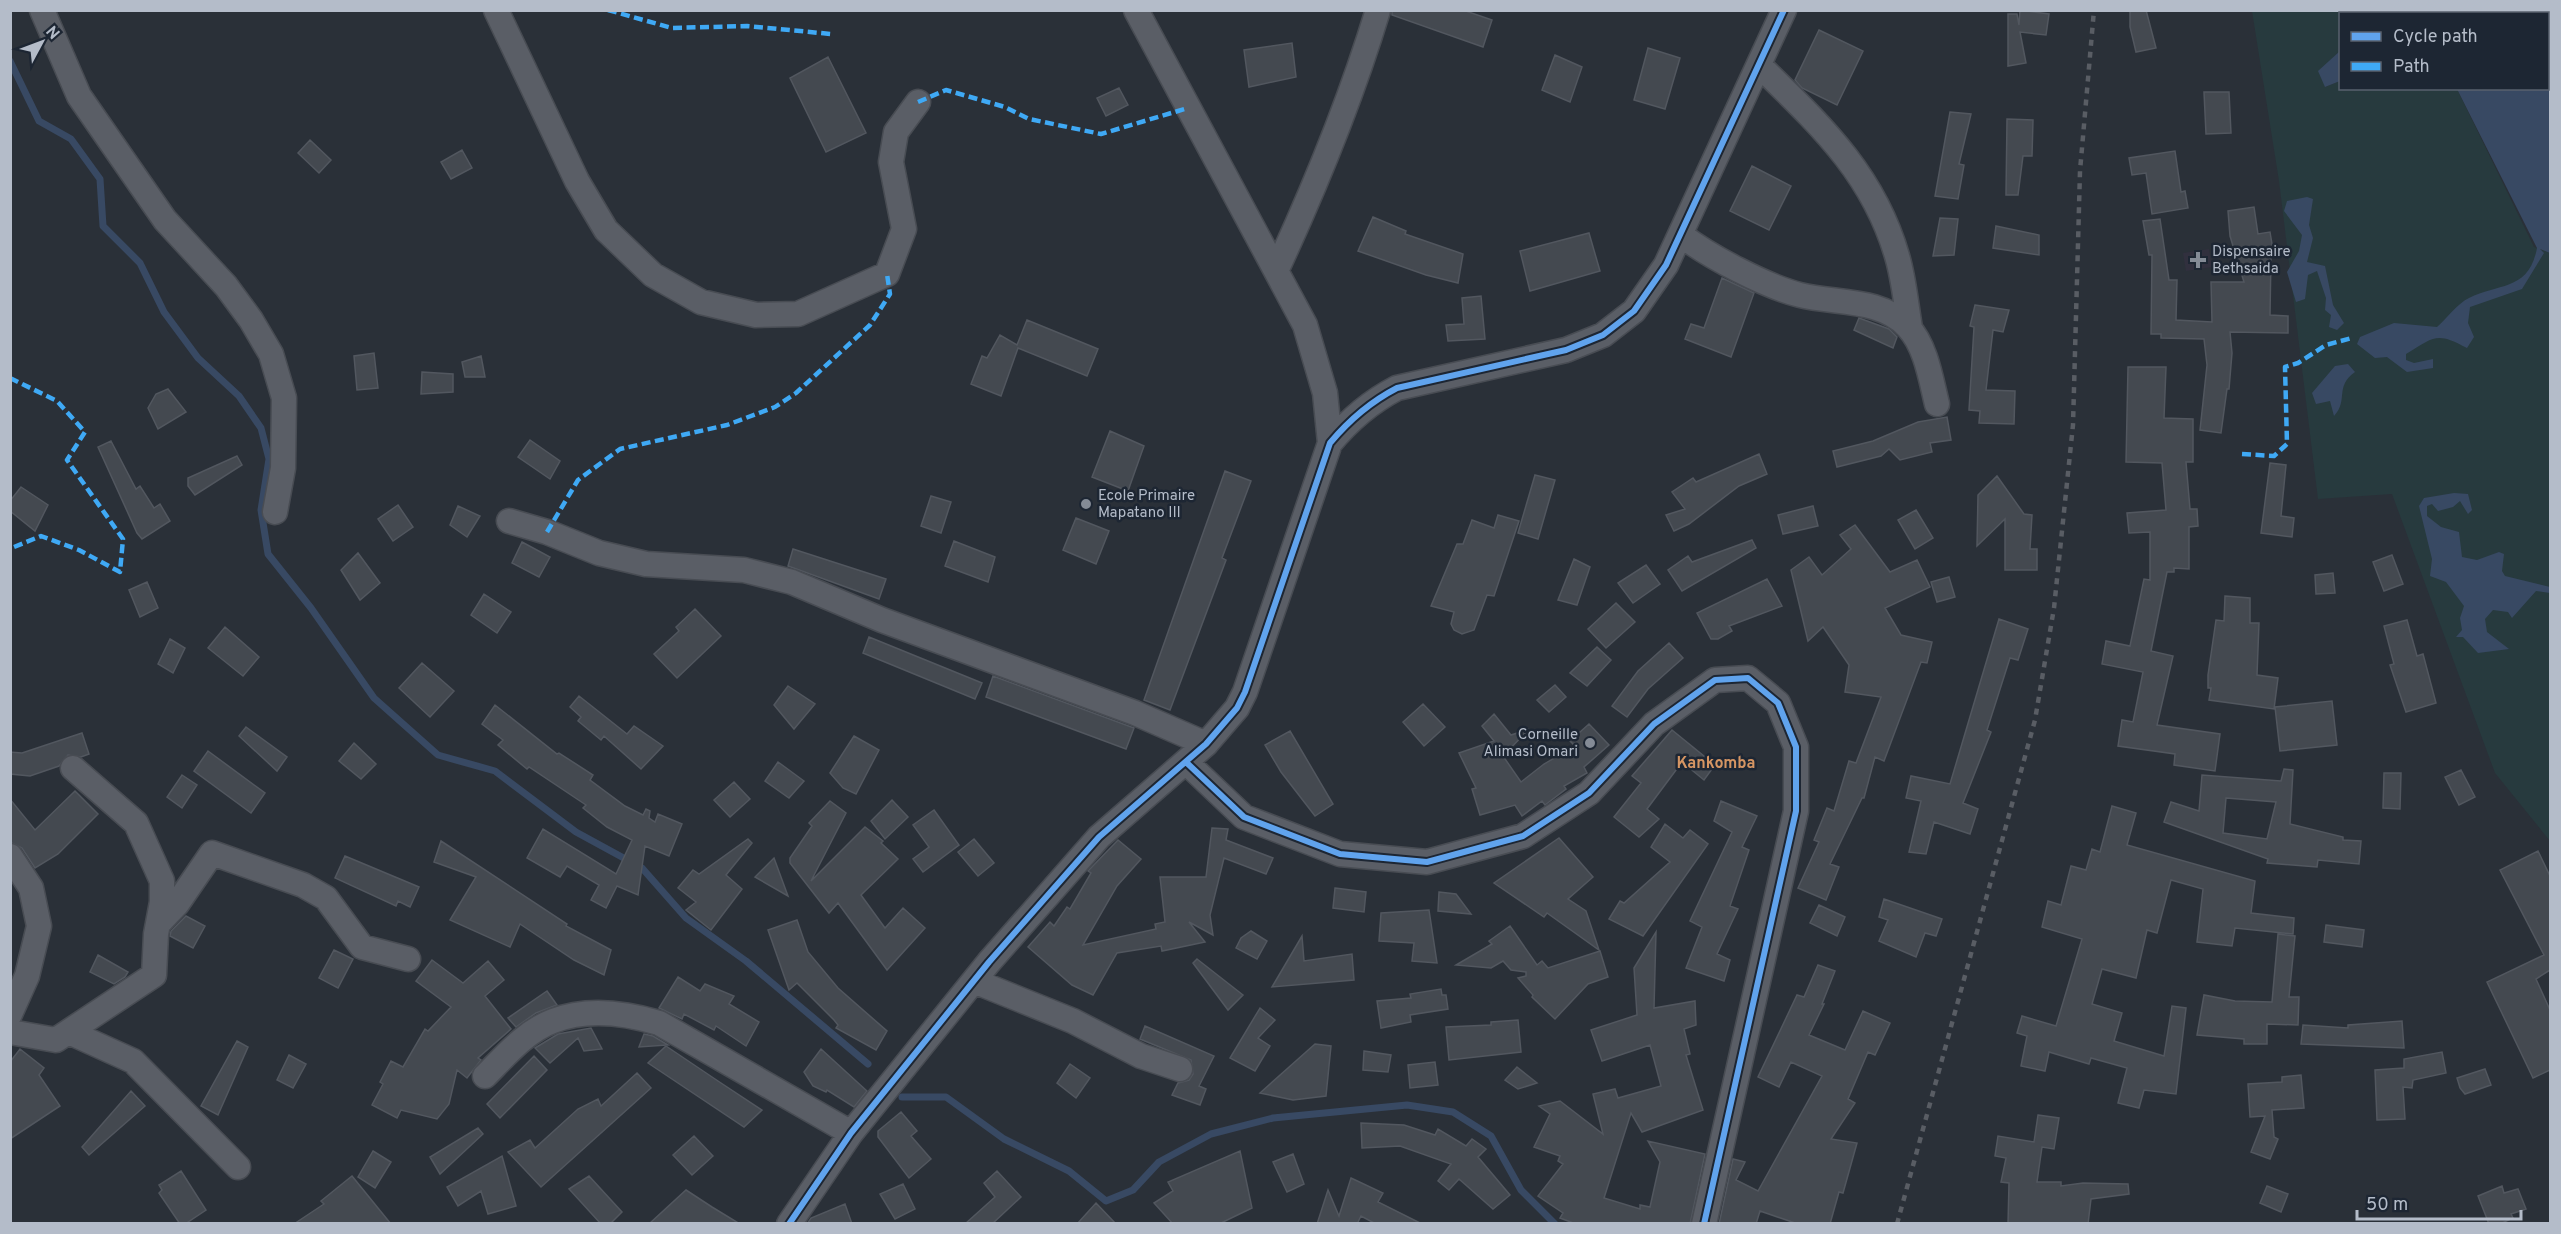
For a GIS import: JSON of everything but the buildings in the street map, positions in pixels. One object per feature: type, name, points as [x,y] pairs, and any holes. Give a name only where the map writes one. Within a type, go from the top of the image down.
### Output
[{"type":"street","points":[[42,10],[79,96],[165,220],[226,286],[251,320],[271,354],[284,398],[284,468],[275,512]]},
{"type":"street","points":[[496,10],[577,181],[606,230],[653,275],[701,302],[756,315],[798,314],[887,274],[904,229],[891,162],[896,132],[918,102]]},
{"type":"street","points":[[1136,10],[1305,325],[1325,393],[1330,443]]},
{"type":"street","points":[[1276,271],[1302,216],[1364,58],[1378,10]]},
{"type":"street","points":[[789,1224],[851,1133],[974,981],[1099,837],[1147,794],[1187,763],[1237,708],[1245,692],[1330,443],[1350,419],[1377,398],[1397,388],[1566,350],[1603,335],[1634,311],[1666,266],[1784,10]]},
{"type":"street","points":[[1760,66],[1828,132],[1869,189],[1897,256],[1910,328],[1925,359],[1938,404]]},
{"type":"street","points":[[1681,235],[1705,253],[1797,294],[1872,306],[1892,314],[1910,328]]},
{"type":"street","points":[[509,521],[547,532],[598,553],[646,564],[744,570],[792,582],[882,620],[1124,708],[1206,744]]},
{"type":"street","points":[[1187,763],[1244,817],[1340,854],[1427,862],[1523,836],[1589,793],[1654,724],[1715,680],[1748,678],[1778,703],[1796,747],[1796,811],[1704,1224]]},
{"type":"street","points":[[10,1032],[56,1041],[153,975],[162,902],[162,881],[136,823],[73,768]]},
{"type":"street","points":[[158,924],[177,904],[212,853],[310,889],[326,898],[362,947],[408,959]]},
{"type":"street","points":[[10,856],[31,888],[39,926],[27,976],[10,1014]]},
{"type":"street","points":[[974,981],[1073,1021],[1141,1056],[1180,1069]]},
{"type":"street","points":[[485,1076],[520,1041],[553,1021],[591,1013],[636,1016],[658,1023],[851,1133]]},
{"type":"street","points":[[69,1032],[133,1061],[238,1167]]},
{"type":"shaded area","name":"Dispensaire Bethsaida","points":[[2209,249],[2212,267],[2186,271],[2183,253]]},
{"type":"green space","points":[[2252,11],[2426,11],[2339,12],[2339,52],[2334,57],[2325,87],[2339,81],[2339,90],[2457,90],[2534,247],[2550,253],[2550,841],[2495,773],[2392,494],[2318,499],[2279,181]]},
{"type":"water","points":[[2550,11],[2550,253],[2540,249],[2544,253],[2522,289],[2470,307],[2468,323],[2474,337],[2467,348],[2442,338],[2430,340],[2406,354],[2406,360],[2414,363],[2433,359],[2433,368],[2407,372],[2387,357],[2375,358],[2357,344],[2360,337],[2394,323],[2437,327],[2465,300],[2520,279],[2533,262],[2537,248],[2458,90],[2549,90],[2549,12],[2426,12]]},
{"type":"water","points":[[2339,52],[2339,81],[2325,87],[2318,71]]},
{"type":"water","points":[[2307,197],[2313,199],[2309,225],[2313,238],[2307,262],[2325,266],[2333,305],[2344,323],[2337,330],[2329,327],[2331,315],[2325,310],[2326,298],[2317,271],[2308,275],[2305,299],[2296,302],[2287,272],[2299,251],[2302,235],[2284,211],[2287,201]]},
{"type":"water","points":[[2348,364],[2355,372],[2345,383],[2341,404],[2334,416],[2330,401],[2316,404],[2312,393],[2335,366]]},
{"type":"water","points":[[2454,493],[2468,494],[2472,510],[2468,514],[2460,501],[2453,507],[2438,511],[2432,504],[2427,506],[2427,516],[2441,527],[2459,532],[2462,557],[2477,560],[2499,552],[2504,554],[2502,571],[2505,576],[2550,587],[2550,593],[2536,591],[2512,618],[2508,612],[2493,610],[2485,619],[2487,632],[2509,649],[2478,653],[2463,637],[2456,637],[2462,630],[2460,618],[2464,606],[2446,582],[2430,576],[2432,559],[2419,506],[2424,498]]},
{"type":"waterway","points":[[10,61],[39,121],[71,139],[100,179],[103,226],[140,263],[164,312],[198,358],[239,396],[261,428],[269,459],[261,510],[268,554],[311,608],[374,698],[438,755],[495,771],[576,832],[642,868],[686,918],[746,961],[868,1064]]},
{"type":"waterway","points":[[902,1097],[946,1097],[1004,1139],[1069,1171],[1106,1201],[1133,1190],[1159,1162],[1211,1134],[1273,1118],[1407,1105],[1453,1112],[1491,1136],[1521,1190],[1555,1224]]},
{"type":"railway","points":[[1897,1224],[2035,720],[2054,608],[2073,425],[2080,171],[2094,10]]},
{"type":"marked path","points":[[608,10],[672,28],[747,26],[831,34]]},
{"type":"marked path","points":[[918,102],[946,90],[1005,107],[1029,119],[1101,134],[1188,108]]},
{"type":"marked path","points":[[547,532],[578,480],[620,449],[727,425],[775,407],[796,393],[870,325],[890,294],[887,274]]},
{"type":"marked path","points":[[2242,454],[2274,456],[2287,444],[2285,367],[2298,363],[2326,345],[2352,338]]},
{"type":"marked path","points":[[10,378],[57,401],[85,432],[67,460],[123,539],[120,572],[79,550],[41,536],[14,547]]},
{"type":"cycle path","points":[[789,1224],[851,1133],[989,962],[1099,837],[1206,744],[1237,708],[1245,692],[1330,443],[1361,412],[1397,388],[1566,350],[1603,335],[1634,311],[1666,265],[1784,10]]},
{"type":"cycle path","points":[[1187,763],[1244,817],[1340,854],[1427,862],[1523,836],[1589,793],[1654,724],[1715,680],[1748,678],[1778,703],[1796,747],[1796,811],[1704,1224]]},
{"type":"place","name":"Dispensaire Bethsaida","points":[[2198,260]]},
{"type":"place","name":"Ecole Primaire Mapatano III","points":[[1086,504]]},
{"type":"place","name":"Corneille Alimasi Omari","points":[[1590,743]]},
{"type":"district","name":"Kankomba","points":[[1716,762]]}]
